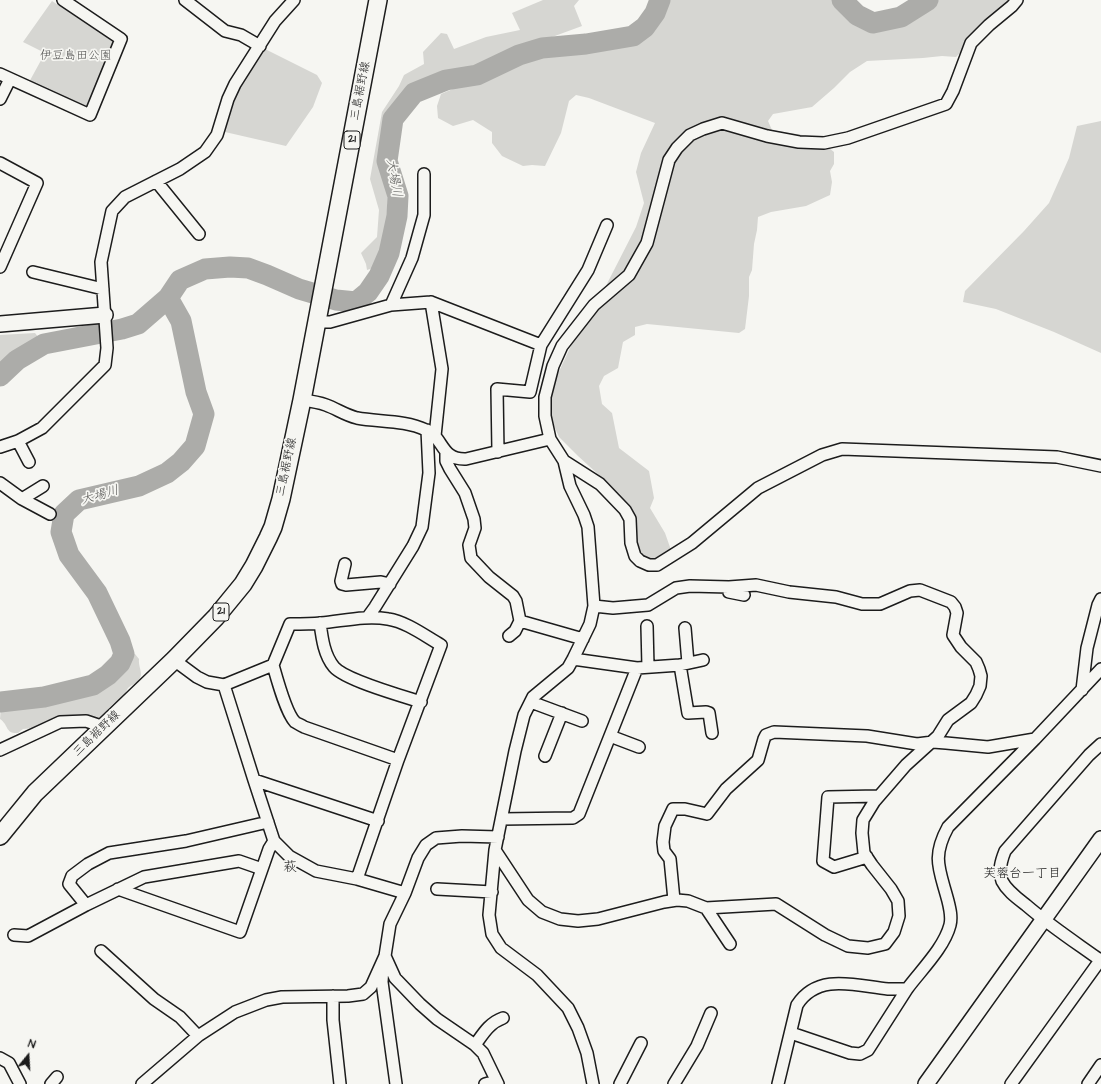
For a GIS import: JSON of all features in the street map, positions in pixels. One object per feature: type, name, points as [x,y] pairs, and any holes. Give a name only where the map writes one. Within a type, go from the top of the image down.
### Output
[{"type":"main road","name":"三島裾野線","points":[[0,836],[35,793],[174,660],[229,602],[244,584],[273,527],[302,400],[378,0]]},
{"type":"street","points":[[0,99],[5,77],[90,114],[121,39],[62,0]]},
{"type":"street","points":[[185,0],[225,31],[241,35],[260,46]]},
{"type":"street","points":[[0,447],[18,441],[42,428],[106,365],[107,348],[101,262],[112,211],[125,198],[180,169],[205,152],[217,135],[228,99],[235,84],[275,21],[294,0]]},
{"type":"street","points":[[593,1084],[586,1053],[578,1028],[568,1008],[537,976],[501,948],[492,934],[490,915],[498,837],[515,751],[524,715],[533,697],[568,668],[590,624],[594,606],[588,527],[570,486],[564,461],[550,439],[545,416],[546,394],[553,366],[562,346],[594,304],[629,275],[647,243],[669,160],[690,135],[722,123],[767,136],[798,142],[824,143],[848,138],[946,104],[953,92],[971,43],[1017,0]]},
{"type":"street","points":[[0,163],[37,183],[0,267]]},
{"type":"street","points":[[391,305],[412,258],[424,215],[424,174]]},
{"type":"street","points":[[156,181],[199,234]]},
{"type":"street","points":[[530,392],[541,345],[588,270],[607,225]]},
{"type":"street","points":[[33,272],[103,289]]},
{"type":"street","points":[[367,618],[413,546],[422,527],[429,473],[431,433],[442,370],[431,302]]},
{"type":"street","points":[[317,320],[330,322],[391,305],[431,302],[541,345]]},
{"type":"street","points":[[0,324],[105,315]]},
{"type":"street","points":[[498,452],[497,389],[546,394]]},
{"type":"street","points":[[302,400],[325,405],[346,415],[396,423],[431,433],[446,452],[459,459],[498,452],[550,439]]},
{"type":"street","points":[[18,441],[29,462]]},
{"type":"street","points":[[564,461],[600,484],[617,500],[629,516],[631,543],[635,556],[640,561],[649,565],[658,565],[692,543],[758,488],[822,455],[842,449],[1057,457],[1101,466]]},
{"type":"street","points":[[446,452],[446,461],[465,493],[474,519],[475,528],[470,545],[471,558],[489,577],[513,596],[516,601],[520,621],[515,631],[509,636]]},
{"type":"street","points":[[0,483],[22,499],[50,514]]},
{"type":"street","points":[[22,499],[43,486]]},
{"type":"street","points":[[345,564],[341,582],[342,584],[346,585],[381,582],[390,584]]},
{"type":"street","points":[[496,850],[528,900],[542,912],[560,918],[578,921],[598,919],[674,900],[688,901],[706,908],[776,904],[825,935],[848,946],[868,948],[884,944],[894,932],[899,916],[898,901],[891,889],[864,853],[862,833],[863,820],[878,796],[914,758],[933,742],[948,720],[970,703],[980,686],[981,676],[976,662],[961,648],[953,635],[957,613],[951,602],[920,590],[910,591],[880,604],[862,604],[836,597],[789,592],[756,585],[728,587],[690,586],[676,588],[652,603],[641,607],[613,608],[594,606]]},
{"type":"street","points":[[728,587],[729,592],[744,595]]},
{"type":"street","points":[[1082,690],[1086,648],[1101,598]]},
{"type":"street","points":[[357,879],[398,760],[421,702],[441,645],[418,632],[389,619],[367,618],[320,623],[290,624],[273,665],[289,713],[295,722],[304,727],[398,760]]},
{"type":"street","points":[[520,621],[583,639]]},
{"type":"street","points":[[320,623],[322,641],[329,659],[340,673],[421,702]]},
{"type":"street","points":[[502,819],[576,817],[610,736],[643,668],[647,626]]},
{"type":"street","points":[[685,628],[684,664],[688,713],[709,713],[712,733]]},
{"type":"street","points":[[573,659],[643,668],[684,664],[703,660]]},
{"type":"street","points":[[174,660],[197,677],[207,682],[224,684],[273,665]]},
{"type":"street","points":[[790,1033],[850,1053],[860,1054],[868,1050],[907,989],[944,940],[950,924],[951,912],[938,864],[938,852],[942,836],[948,827],[1035,739],[1101,669]]},
{"type":"street","points":[[224,684],[274,842],[289,856],[316,871],[357,879],[405,893]]},
{"type":"street","points":[[531,702],[582,721]]},
{"type":"street","points":[[545,756],[562,713]]},
{"type":"street","points":[[0,750],[60,722],[86,721],[104,727]]},
{"type":"street","points":[[674,900],[670,859],[664,852],[663,842],[664,826],[673,809],[685,809],[707,814],[726,789],[758,760],[766,735],[774,732],[867,736],[917,744],[933,742],[988,747],[1035,739]]},
{"type":"street","points":[[610,736],[639,747]]},
{"type":"street","points":[[1012,1084],[1100,960],[1043,920],[1010,892],[1002,882],[1000,871],[1001,860],[1005,852],[1089,755],[1101,744]]},
{"type":"street","points":[[254,780],[378,821]]},
{"type":"street","points":[[866,857],[834,867],[823,861],[828,797],[878,796]]},
{"type":"street","points":[[86,905],[69,884],[70,880],[72,876],[88,864],[109,853],[186,841],[268,822]]},
{"type":"street","points":[[396,1084],[382,982],[390,924],[405,893],[418,858],[426,845],[436,838],[462,836],[498,837]]},
{"type":"street","points":[[926,1084],[1101,839]]},
{"type":"street","points":[[118,889],[240,932],[269,849],[274,842]]},
{"type":"street","points":[[14,934],[28,936],[86,905],[144,877],[239,862],[262,869]]},
{"type":"street","points":[[437,889],[492,892]]},
{"type":"street","points":[[706,908],[730,944]]},
{"type":"street","points":[[101,951],[154,999],[180,1017],[198,1036]]},
{"type":"street","points":[[142,1084],[198,1036],[236,1012],[266,1000],[282,997],[348,996],[363,994],[371,988],[385,956]]},
{"type":"street","points":[[385,956],[395,978],[420,1004],[443,1023],[475,1045],[483,1053],[497,1082],[485,1084]]},
{"type":"street","points":[[778,1084],[797,1005],[803,996],[815,988],[828,984],[907,989]]},
{"type":"street","points":[[333,996],[333,1020],[340,1084]]},
{"type":"street","points":[[674,1084],[697,1046],[711,1013]]},
{"type":"street","points":[[475,1045],[491,1024],[503,1018]]},
{"type":"street","points":[[620,1084],[641,1043]]},
{"type":"street","points":[[0,1058],[10,1063],[20,1084]]},
{"type":"street","points":[[1088,1084],[1101,1065]]},
{"type":"green space","points":[[543,0],[579,0],[574,6],[582,26],[449,75],[426,81],[417,89],[403,94],[399,103],[393,136],[387,206],[388,233],[383,257],[376,267],[367,270],[361,253],[377,237],[379,210],[370,179],[382,112],[399,86],[404,75],[424,64],[423,52],[441,33],[447,34],[454,49],[486,37],[520,30],[512,13]]},
{"type":"green space","points":[[662,0],[836,0],[862,24],[901,27],[938,0],[1013,0],[956,57],[942,56],[867,61],[850,72],[812,107],[773,114],[768,121],[772,130],[815,137],[834,152],[834,164],[830,171],[832,182],[830,195],[806,206],[771,212],[758,217],[752,270],[749,277],[749,296],[745,329],[739,333],[647,324],[635,327],[635,335],[623,342],[618,368],[604,376],[599,386],[602,404],[612,413],[619,448],[649,471],[654,498],[650,508],[665,533],[671,550],[668,555],[649,560],[638,551],[631,508],[611,486],[559,437],[550,417],[549,393],[576,335],[590,317],[636,227],[644,203],[636,172],[641,153],[655,123],[589,98],[576,95],[569,101],[561,133],[545,166],[523,166],[502,156],[492,143],[492,132],[473,120],[453,126],[438,118],[437,106],[441,94],[528,57],[624,41],[649,30],[663,6]]},
{"type":"green space","name":"伊豆島田公園","points":[[52,1],[116,43],[90,105],[84,108],[28,84],[45,53],[23,42]]},
{"type":"green space","points":[[263,48],[317,75],[322,83],[313,107],[286,146],[225,132],[230,105]]},
{"type":"green space","points":[[1101,121],[1101,353],[1054,332],[996,309],[963,302],[965,291],[1024,231],[1049,203],[1069,158],[1077,126]]},
{"type":"green space","points":[[35,333],[39,338],[0,371],[0,335]]},
{"type":"green space","points":[[129,652],[135,654],[139,659],[141,676],[137,682],[128,688],[123,697],[110,707],[105,715],[100,718],[70,715],[63,716],[46,721],[34,728],[23,729],[18,733],[9,731],[0,719],[1,706],[30,704],[73,694],[90,692],[112,678],[126,661],[126,655]]},
{"type":"waterway","name":"大場川","points":[[0,376],[17,360],[44,344],[122,329],[138,324],[168,298],[180,280],[205,269],[230,267],[248,268],[299,289],[336,300],[356,302],[368,292],[379,276],[389,253],[397,216],[398,196],[387,161],[393,119],[414,93],[446,80],[477,75],[519,55],[542,48],[586,44],[633,36],[645,27],[655,13],[660,0]]},
{"type":"waterway","name":"大場川","points":[[842,0],[857,15],[873,23],[901,17],[928,0]]},
{"type":"waterway","name":"大場川","points":[[0,702],[44,697],[93,685],[108,675],[120,663],[124,654],[120,641],[97,593],[69,555],[61,532],[64,514],[79,500],[139,486],[167,473],[181,462],[195,446],[204,414],[196,392],[181,321],[168,298]]},
{"type":"district","name":"萩","points":[[290,868]]},
{"type":"district","name":"芙蓉台一丁目","points":[[1022,874]]}]
